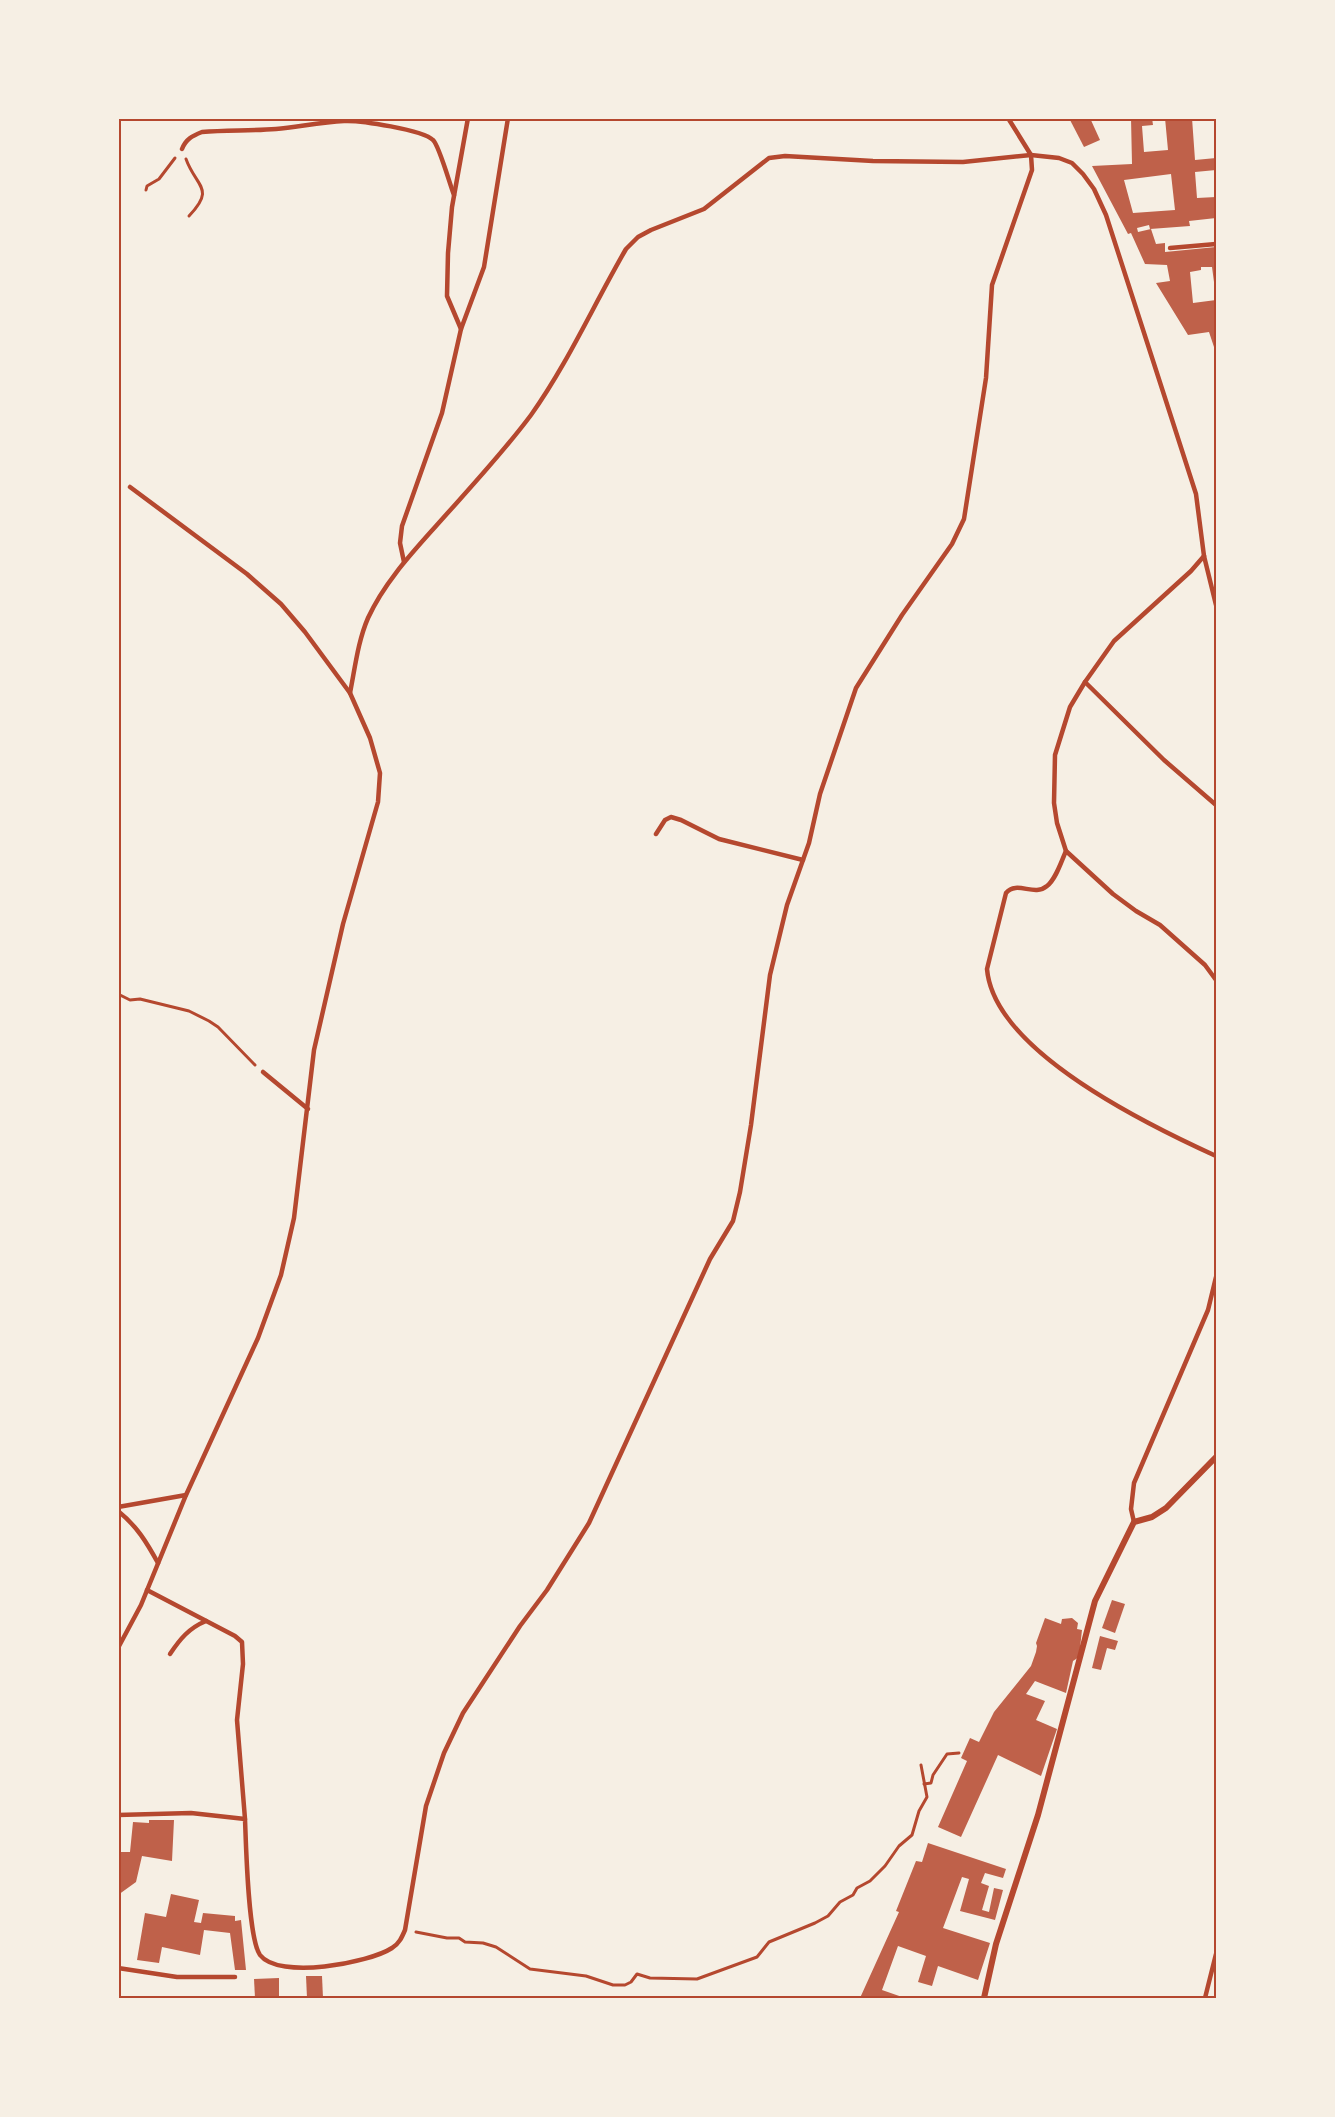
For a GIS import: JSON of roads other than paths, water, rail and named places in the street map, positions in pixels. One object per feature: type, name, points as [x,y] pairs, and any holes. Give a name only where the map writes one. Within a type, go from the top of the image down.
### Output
[{"type":"street","points":[[984,1998],[996,1944],[1038,1815],[1095,1601],[1134,1522],[1152,1517],[1166,1508],[1216,1457]]},
{"type":"lane","points":[[461,329],[447,296],[447,253],[454,195],[468,118]]},
{"type":"lane","points":[[404,562],[400,543],[402,526],[442,413],[461,329],[484,267],[508,118]]},
{"type":"lane","points":[[147,1590],[235,1636],[242,1642],[243,1664],[237,1720],[253,1935],[260,1954],[268,1961],[291,1968],[333,1966],[392,1948],[400,1941],[405,1930],[426,1806],[444,1753],[463,1713],[520,1626],[547,1590],[589,1523],[710,1259],[733,1221],[751,1125],[770,975],[787,905],[809,843],[820,794],[856,688],[902,615],[952,544],[964,519],[986,378],[992,285],[1032,170],[1031,155],[1008,118]]},
{"type":"lane","points":[[182,150],[191,137],[202,132],[274,129],[346,121],[392,127],[420,133],[434,141],[439,149],[454,195]]},
{"type":"lane","points":[[350,693],[361,639],[368,618],[378,600],[404,562],[476,482],[529,418],[553,384],[626,249],[638,237],[651,230],[704,209],[769,158],[785,156],[873,161],[963,162],[1031,155],[1059,158],[1072,163],[1094,189],[1106,215],[1196,494],[1204,556],[1216,605]]},
{"type":"lane","points":[[1170,248],[1216,244]]},
{"type":"lane","points":[[118,1648],[147,1590],[186,1496],[258,1338],[281,1275],[294,1218],[314,1050],[343,924],[378,802],[380,773],[370,738],[350,693],[305,632],[281,604],[247,574],[130,487]]},
{"type":"lane","points":[[1204,556],[1191,571],[1114,641],[1085,682],[1070,707],[1055,755],[1054,803],[1057,823],[1066,851],[1113,894],[1160,925],[1205,965],[1216,980]]},
{"type":"lane","points":[[1085,682],[1164,760],[1216,805]]},
{"type":"lane","points":[[656,834],[664,820],[671,818],[681,820],[719,839],[803,860]]},
{"type":"lane","points":[[1066,851],[1052,881],[1045,888],[1034,891],[1016,887],[1006,893],[987,969],[987,977],[998,1003],[1025,1039],[1068,1073],[1122,1110],[1216,1156]]},
{"type":"lane","points":[[262,1072],[308,1109]]},
{"type":"lane","points":[[1134,1522],[1131,1509],[1134,1483],[1208,1311],[1216,1277]]},
{"type":"lane","points":[[118,1509],[186,1496]]},
{"type":"lane","points":[[118,1509],[142,1535],[158,1563]]},
{"type":"lane","points":[[170,1654],[194,1626],[206,1621]]},
{"type":"lane","points":[[118,1815],[192,1813],[245,1819]]},
{"type":"lane","points":[[1205,1998],[1216,1954]]},
{"type":"lane","points":[[118,1968],[177,1977],[235,1977]]}]
